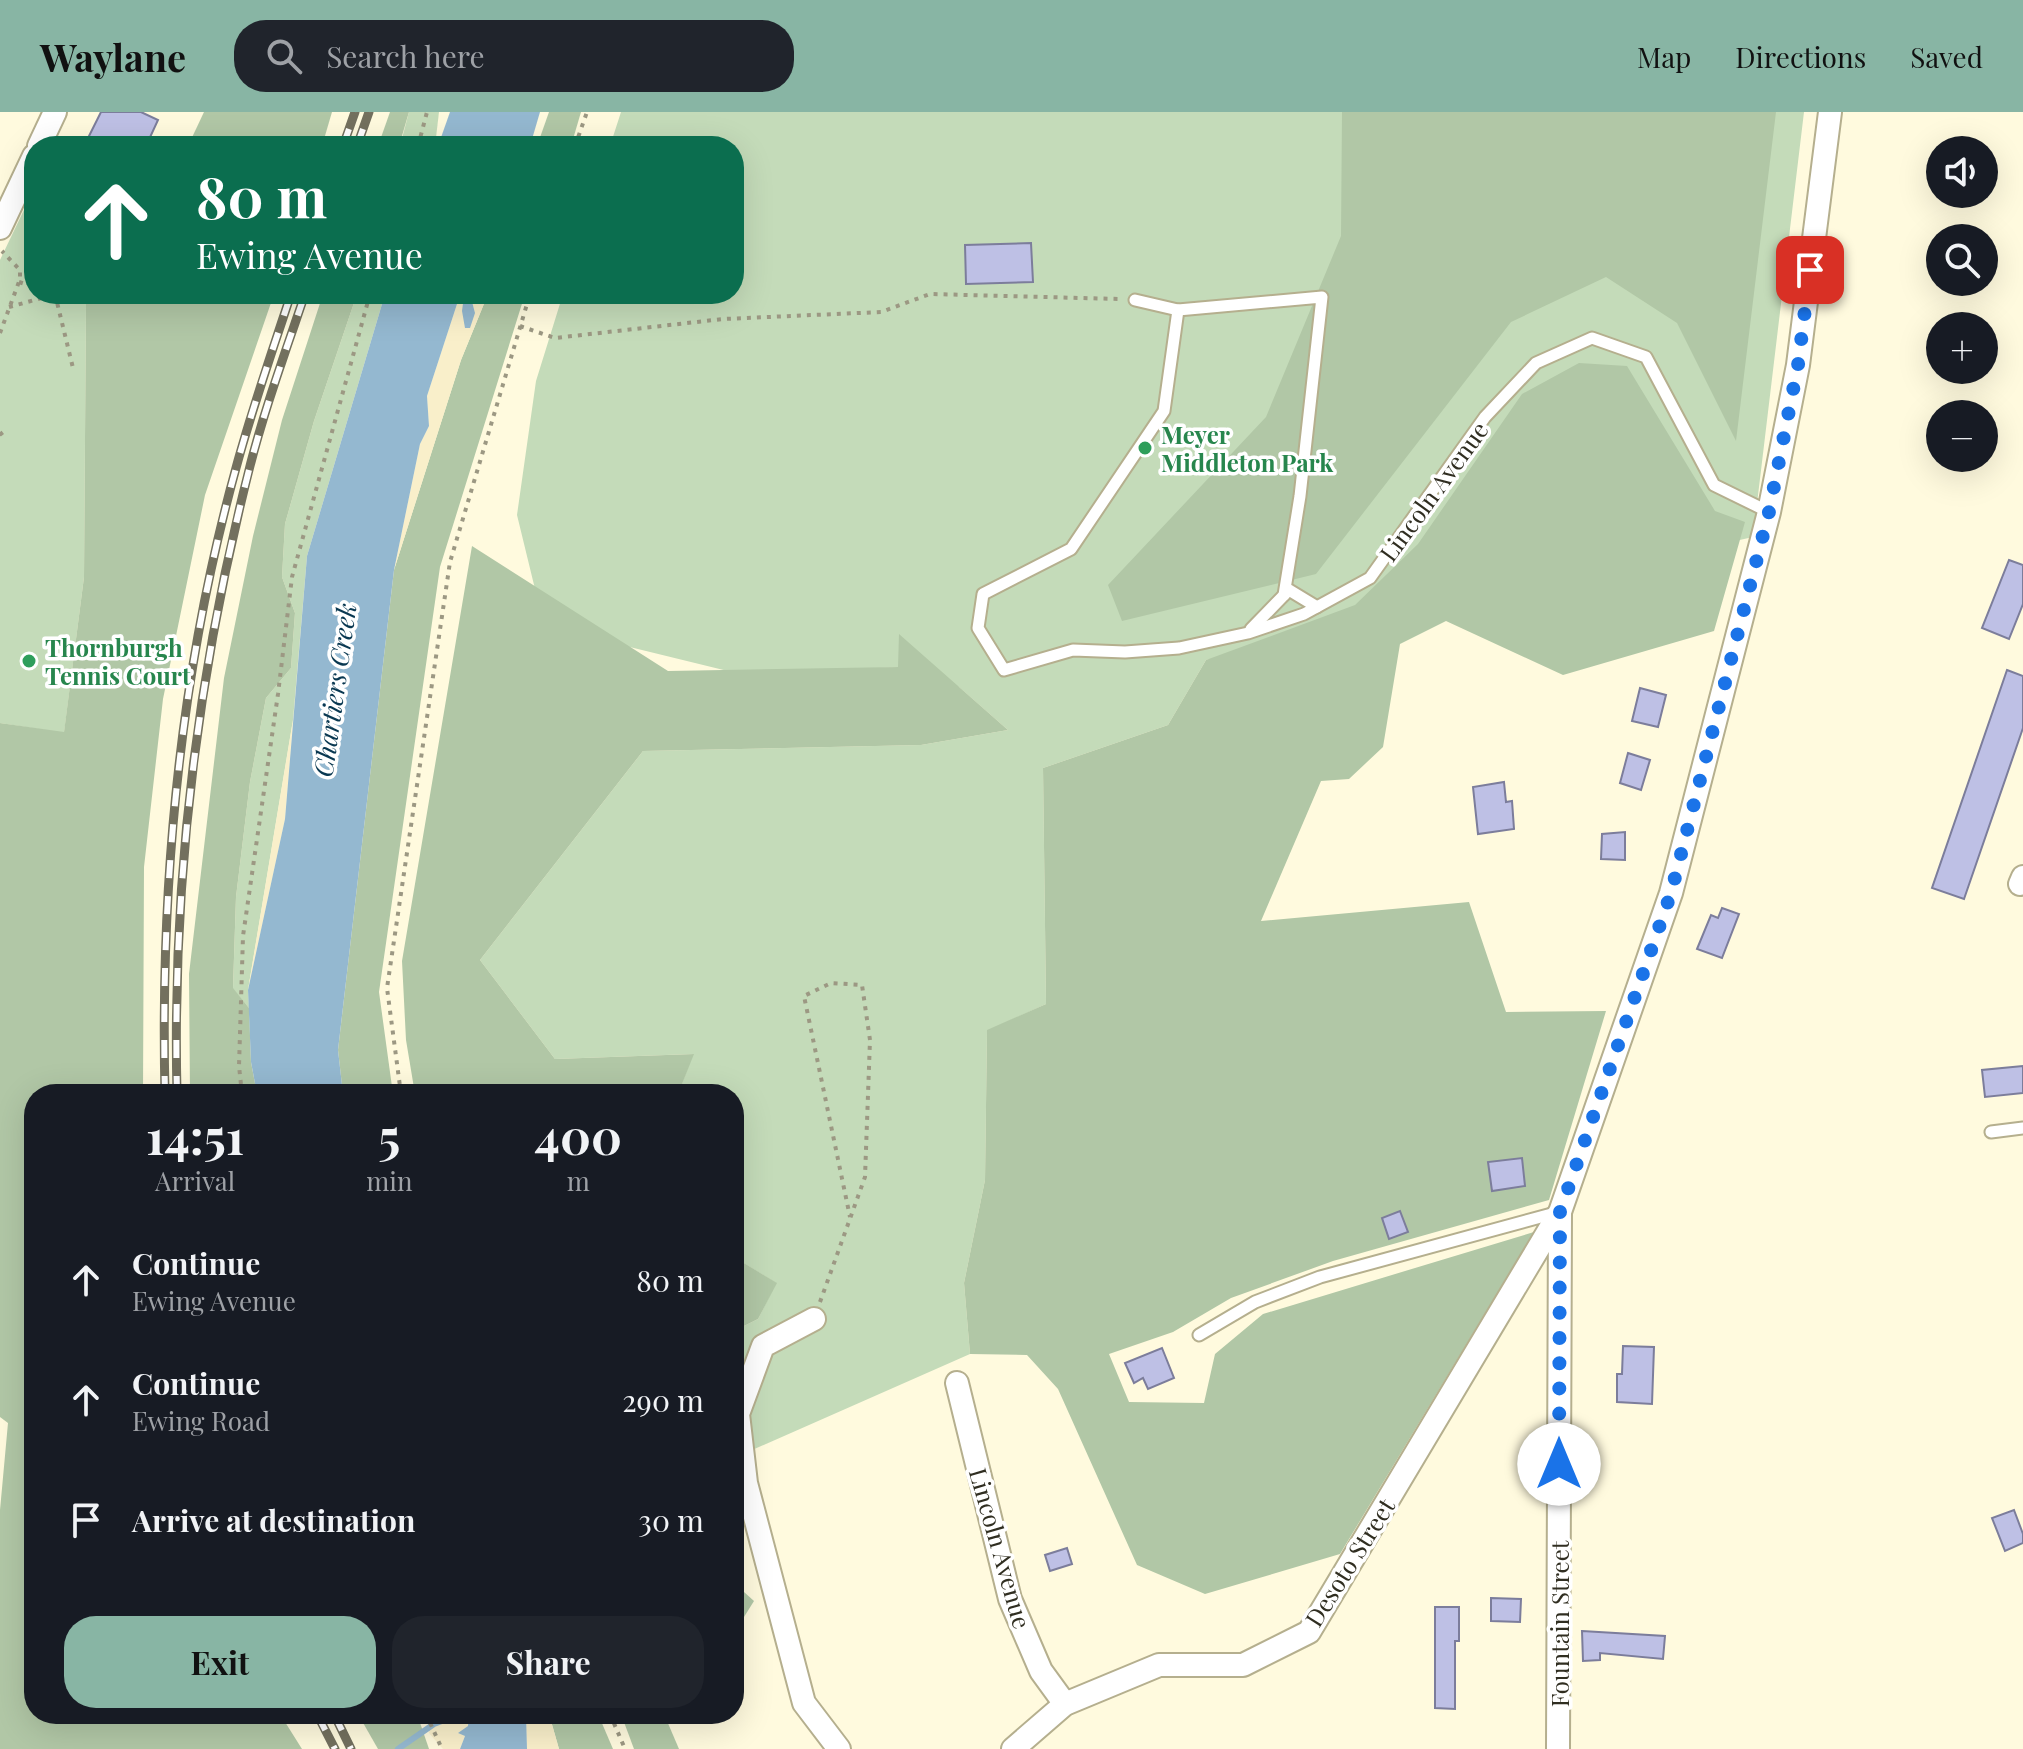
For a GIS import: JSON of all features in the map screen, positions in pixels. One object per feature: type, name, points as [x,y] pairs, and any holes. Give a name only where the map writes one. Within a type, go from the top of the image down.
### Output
[{"type":"street","points":[[44,136],[55,112]]},
{"type":"street","points":[[1560,1212],[1671,893],[1769,512],[1798,365],[1830,112]]},
{"type":"street","points":[[1,222],[24,176]]},
{"type":"street","name":"Desoto Street","points":[[1013,1749],[1065,1704],[1159,1665],[1243,1665],[1309,1632],[1560,1212]]},
{"type":"street","name":"Fountain Street","points":[[1558,1749],[1560,1212]]},
{"type":"street","points":[[744,1398],[763,1346],[814,1319]]},
{"type":"street","name":"Lincoln Avenue","points":[[957,1383],[1010,1599],[1041,1671],[1065,1704]]},
{"type":"street","points":[[744,1466],[804,1703],[839,1749]]},
{"type":"lane","points":[[1135,300],[1178,310],[1322,297],[1302,482],[1284,595]]},
{"type":"lane","name":"Lincoln Avenue","points":[[1178,310],[1164,411],[1071,549],[983,594],[978,628],[1004,670],[1073,650],[1125,652],[1179,648],[1248,633],[1304,614],[1370,578],[1485,417],[1536,363],[1592,338],[1646,357],[1714,485],[1769,512]]},
{"type":"lane","points":[[1248,633],[1289,590],[1317,607]]},
{"type":"lane","points":[[1991,1132],[2023,1128]]},
{"type":"lane","points":[[1199,1335],[1255,1302],[1320,1277],[1560,1212]]},
{"type":"path","points":[[421,136],[427,112]]},
{"type":"path","points":[[579,136],[587,112]]},
{"type":"path","points":[[0,333],[19,282],[20,270],[2,251]]},
{"type":"path","points":[[19,282],[24,284]]},
{"type":"path","points":[[520,326],[555,338],[723,319],[881,312],[930,294],[1135,300]]},
{"type":"path","points":[[9,307],[24,303]]},
{"type":"path","points":[[57,304],[73,368]]},
{"type":"path","points":[[241,1084],[243,936],[292,577],[367,304]]},
{"type":"path","points":[[400,1084],[387,988],[450,562],[527,304]]},
{"type":"path","points":[[814,1319],[865,1177],[870,1040],[862,985],[831,983],[804,996],[850,1217]]},
{"type":"path","points":[[430,1724],[442,1749]]},
{"type":"path","points":[[614,1724],[625,1749]]},
{"type":"green space","points":[[204,112],[332,112],[325,136],[193,136]]},
{"type":"green space","points":[[390,112],[409,112],[402,136],[382,136]]},
{"type":"green space","points":[[409,112],[439,112],[436,136],[403,136]]},
{"type":"green space","points":[[549,112],[581,112],[574,136],[541,136]]},
{"type":"green space","name":"Meyer Middleton Park","points":[[621,112],[1804,112],[1753,537],[1206,660],[1168,725],[1043,768],[1046,1004],[987,1031],[985,1180],[964,1283],[970,1354],[744,1454],[744,1326],[758,1319],[776,1283],[744,1263],[744,1084],[682,1084],[693,1054],[555,1059],[480,960],[643,751],[921,745],[1008,730],[959,687],[899,667],[744,675],[544,626],[517,515],[536,381],[560,304],[744,304],[744,136],[613,136]]},
{"type":"green space","points":[[1342,112],[1776,112],[1736,441],[1677,323],[1606,277],[1511,322],[1316,574],[1122,621],[1108,585],[1266,417],[1341,236]]},
{"type":"green space","points":[[24,210],[24,304],[86,304],[84,577],[64,733],[0,723],[0,260]]},
{"type":"green space","points":[[86,304],[271,304],[205,495],[163,699],[144,867],[143,1084],[24,1084],[24,1724],[286,1724],[302,1749],[0,1749],[0,1510],[8,1423],[0,1417],[0,723],[64,732],[84,577]]},
{"type":"green space","points":[[320,304],[354,304],[314,421],[285,524],[282,577],[295,613],[291,668],[266,698],[250,782],[236,897],[233,988],[249,1008],[255,1084],[190,1084],[189,974],[224,678],[253,536],[282,420]]},
{"type":"green space","points":[[354,304],[382,304],[307,556],[293,720],[248,990],[249,1008],[233,989],[236,897],[250,782],[266,698],[291,668],[295,613],[282,577],[285,524],[314,421]]},
{"type":"green space","points":[[484,304],[522,304],[440,567],[379,992],[392,1084],[342,1084],[338,1050],[394,570],[461,360]]},
{"type":"green space","points":[[1579,363],[1627,366],[1715,511],[1745,522],[1714,631],[1563,675],[1446,621],[1400,644],[1383,747],[1349,779],[1321,781],[1261,921],[1469,902],[1506,1012],[1606,1011],[1549,1200],[1333,1261],[1231,1298],[1173,1332],[1109,1354],[1129,1402],[1204,1403],[1215,1354],[1263,1314],[1534,1232],[1340,1554],[1205,1594],[1137,1565],[1058,1389],[1027,1355],[970,1354],[964,1283],[985,1180],[987,1030],[1046,1004],[1043,768],[1168,725],[1206,660],[1355,605],[1418,544],[1522,394]]},
{"type":"green space","points":[[472,546],[668,671],[898,667],[899,634],[1008,730],[921,745],[643,751],[480,960],[555,1059],[694,1054],[682,1084],[413,1084],[406,1040],[402,961]]},
{"type":"green space","points":[[744,1263],[777,1283],[758,1319],[744,1326]]},
{"type":"green space","points":[[744,1592],[754,1601],[744,1617]]},
{"type":"green space","points":[[364,1724],[420,1724],[429,1749],[378,1749]]},
{"type":"green space","points":[[552,1724],[602,1724],[613,1749],[559,1749]]},
{"type":"green space","points":[[625,1724],[668,1724],[679,1749],[634,1749]]},
{"type":"sand","points":[[457,304],[470,304],[475,313],[473,304],[484,304],[461,360],[394,570],[420,444],[429,426],[427,396]]},
{"type":"sand","points":[[293,720],[285,819],[248,990]]},
{"type":"sand","points":[[430,1724],[468,1724],[459,1733],[465,1736],[460,1749],[443,1749],[429,1733]]},
{"type":"sand","points":[[526,1724],[552,1724],[559,1749],[527,1749]]},
{"type":"water","points":[[450,112],[540,112],[533,136],[442,136]]},
{"type":"water","name":"Chartiers Creek","points":[[382,304],[457,304],[427,396],[429,426],[420,444],[394,570],[338,1050],[342,1084],[255,1084],[251,1062],[248,990],[285,819],[307,556]]},
{"type":"water","points":[[463,304],[473,304],[475,313],[470,328],[465,328]]},
{"type":"water","points":[[526,1724],[527,1749],[460,1749],[465,1736],[458,1733],[468,1726]]},
{"type":"building","points":[[101,112],[141,112],[158,120],[151,136],[89,136]]},
{"type":"building","points":[[1031,243],[1033,282],[966,284],[965,245]]},
{"type":"building","points":[[2009,560],[2023,565],[2023,604],[2009,639],[1982,628]]},
{"type":"building","points":[[2007,670],[2023,676],[2023,728],[1964,899],[1932,888]]},
{"type":"building","points":[[1640,688],[1666,695],[1658,727],[1632,721]]},
{"type":"building","points":[[1628,753],[1650,760],[1641,790],[1620,783]]},
{"type":"building","points":[[1504,782],[1506,802],[1512,801],[1514,829],[1478,834],[1473,787]]},
{"type":"building","points":[[1625,832],[1625,860],[1601,859],[1602,834]]},
{"type":"building","points":[[1722,908],[1739,914],[1722,958],[1697,949],[1711,915],[1718,918]]},
{"type":"building","points":[[2023,1066],[2023,1093],[1985,1097],[1982,1070]]},
{"type":"building","points":[[1522,1158],[1525,1186],[1492,1191],[1488,1162]]},
{"type":"building","points":[[1400,1211],[1408,1232],[1389,1239],[1382,1218]]},
{"type":"building","points":[[1623,1346],[1654,1347],[1652,1404],[1617,1402],[1617,1374],[1622,1374]]},
{"type":"building","points":[[1162,1348],[1174,1378],[1148,1389],[1143,1378],[1134,1383],[1125,1363]]},
{"type":"building","points":[[2014,1510],[2023,1543],[2005,1551],[1992,1518]]},
{"type":"building","points":[[1067,1548],[1072,1564],[1050,1571],[1045,1555]]},
{"type":"building","points":[[1491,1598],[1521,1599],[1520,1622],[1491,1621]]},
{"type":"building","points":[[1435,1607],[1459,1607],[1459,1641],[1455,1641],[1455,1709],[1435,1708]]},
{"type":"building","points":[[1582,1631],[1665,1636],[1663,1659],[1600,1653],[1600,1660],[1583,1661]]},
{"type":"waterway","points":[[398,1749],[434,1724]]},
{"type":"railway","points":[[347,136],[355,112]]},
{"type":"railway","points":[[361,136],[369,112]]},
{"type":"railway","points":[[165,1084],[166,936],[178,778],[188,700],[201,622],[236,468],[288,304]]},
{"type":"railway","points":[[177,1084],[179,938],[184,860],[202,704],[230,550],[248,474],[302,304]]},
{"type":"railway","points":[[322,1724],[335,1749]]},
{"type":"railway","points":[[339,1724],[351,1749]]},
{"type":"place","name":"Meyer Middleton Park","points":[[1145,448]]},
{"type":"place","name":"Thornburgh Tennis Court","points":[[29,661]]},
{"type":"route","points":[[1559,1464],[1560,1212],[1671,893],[1769,512],[1798,365],[1810,270]]}]
